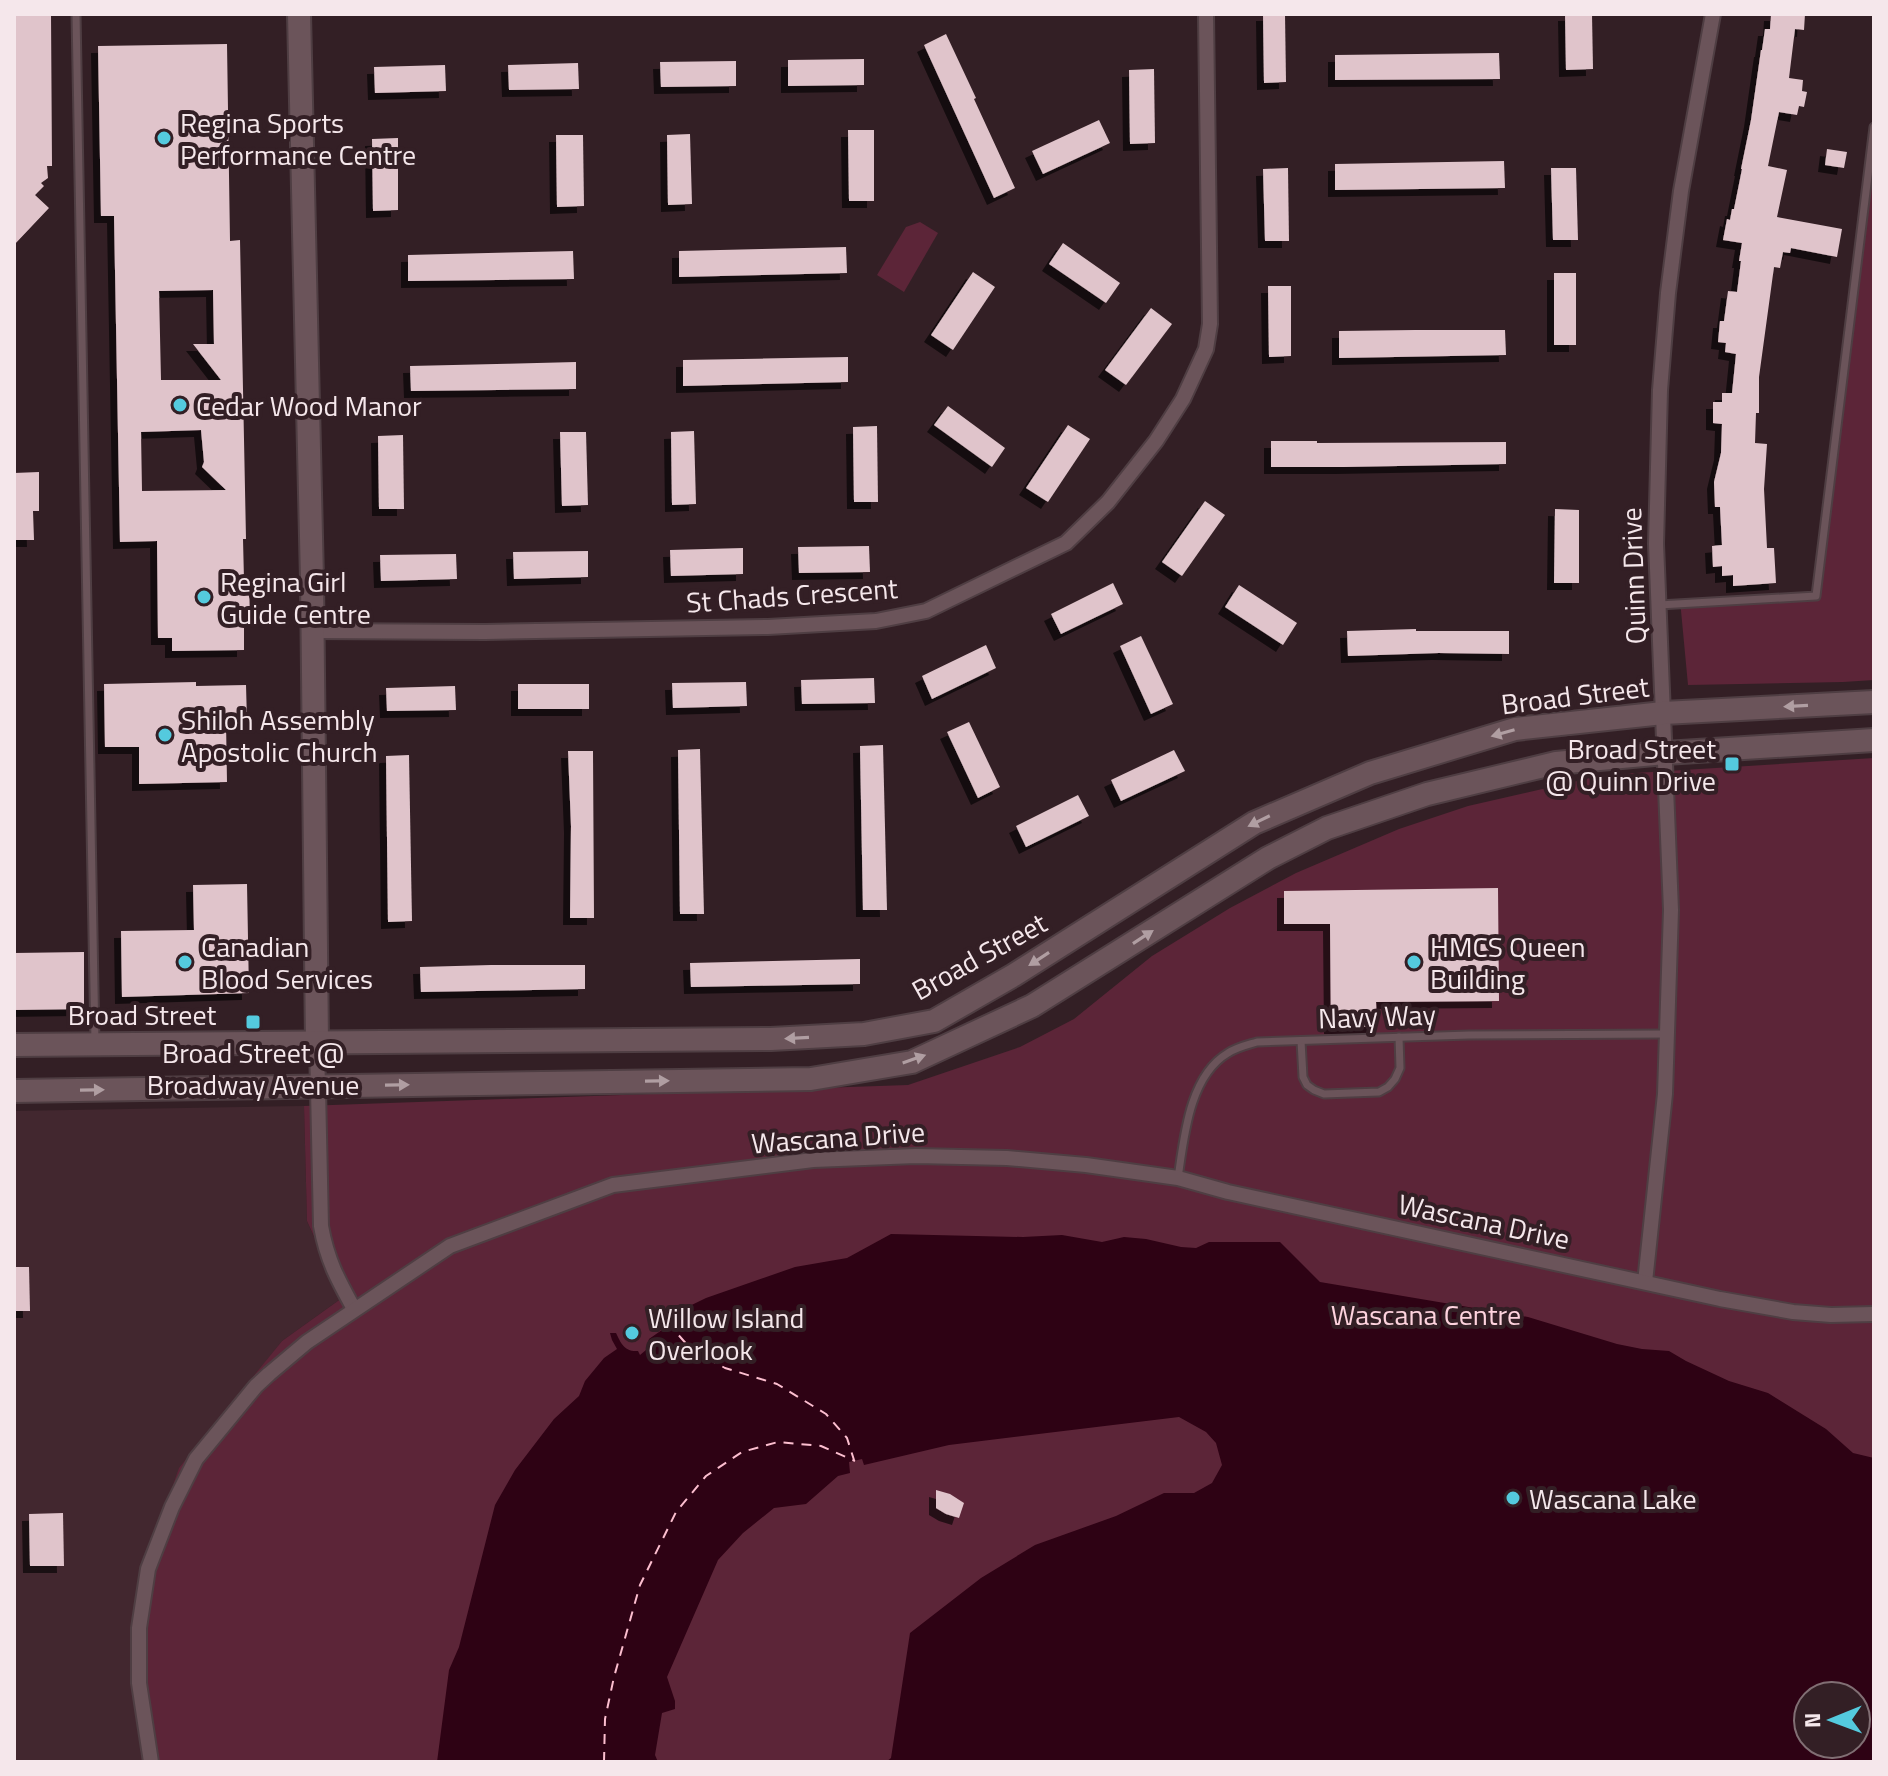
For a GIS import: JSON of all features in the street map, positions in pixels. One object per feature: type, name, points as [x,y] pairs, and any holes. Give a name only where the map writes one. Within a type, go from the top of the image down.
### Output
[{"type":"main road","points":[[299,14],[313,631],[317,1043]]},
{"type":"main road","name":"Broad Street","points":[[14,1045],[771,1039],[864,1034],[934,1021],[1014,975],[1254,823],[1370,773],[1515,729],[1663,713],[1874,702]]},
{"type":"main road","points":[[14,1091],[811,1079],[912,1062],[1032,1006],[1256,865],[1327,828],[1427,794],[1556,763],[1874,740]]},
{"type":"street","name":"St Chads Crescent","points":[[313,631],[768,627],[876,621],[927,611],[1066,543],[1108,502],[1156,441],[1183,399],[1206,349],[1210,324],[1206,14]]},
{"type":"street","name":"Quinn Drive","points":[[1645,1282],[1665,1094],[1671,910],[1656,544],[1660,390],[1681,191],[1713,14]]},
{"type":"street","points":[[317,1043],[321,1226],[325,1251],[354,1309]]},
{"type":"street","name":"Wascana Drive","points":[[151,1762],[139,1683],[139,1628],[148,1569],[172,1507],[196,1459],[256,1386],[307,1342],[354,1309],[450,1246],[613,1185],[813,1160],[916,1156],[1007,1158],[1086,1165],[1178,1178],[1228,1192],[1720,1299],[1793,1312],[1874,1314]]},
{"type":"lane","points":[[76,14],[95,1044]]},
{"type":"lane","points":[[1659,605],[1816,596],[1874,127]]},
{"type":"lane","name":"Navy Way","points":[[1178,1178],[1188,1115],[1210,1069],[1225,1054],[1257,1042],[1469,1035],[1668,1034]]},
{"type":"lane","points":[[1301,1041],[1303,1077],[1314,1090],[1324,1094],[1379,1092],[1388,1087],[1400,1068],[1399,1037]]},
{"type":"shaded area","points":[[304,1106],[307,1221],[342,1298],[282,1341],[242,1392],[132,1684],[142,1762],[14,1762],[14,1111]]},
{"type":"shaded area","name":"Wascana Lake","points":[[891,1234],[1062,1235],[1102,1242],[1124,1237],[1196,1248],[1209,1242],[1280,1242],[1320,1282],[1528,1317],[1617,1344],[1669,1351],[1729,1381],[1768,1393],[1826,1429],[1853,1453],[1874,1458],[1874,1762],[886,1762],[891,1758],[910,1633],[981,1578],[1035,1545],[1116,1516],[1164,1493],[1194,1493],[1212,1483],[1222,1465],[1216,1443],[1206,1432],[1179,1417],[949,1445],[864,1465],[862,1459],[849,1462],[850,1473],[838,1476],[806,1504],[774,1508],[743,1533],[718,1560],[667,1677],[675,1709],[662,1713],[655,1755],[658,1762],[437,1762],[449,1670],[459,1647],[495,1505],[515,1470],[554,1419],[579,1396],[585,1381],[604,1358],[617,1349],[610,1333],[616,1333],[624,1346],[638,1351],[640,1355],[646,1350],[649,1339],[669,1325],[667,1317],[706,1298],[795,1267],[847,1258]]},
{"type":"green space","points":[[1874,127],[1874,680],[1688,685],[1680,600],[1816,595]]},
{"type":"green space","points":[[920,222],[938,233],[904,292],[877,275],[906,227]]},
{"type":"green space","name":"Wascana Centre","points":[[1874,758],[1874,1762],[142,1762],[132,1684],[132,1625],[144,1568],[179,1468],[282,1341],[342,1298],[307,1221],[304,1106],[908,1085],[1020,1047],[1074,1019],[1152,956],[1230,908],[1296,873],[1399,829],[1468,806],[1603,775]]},
{"type":"building","points":[[14,14],[51,14],[52,166],[47,166],[48,178],[41,183],[44,186],[35,195],[49,208],[14,245]]},
{"type":"building","points":[[1263,14],[1285,14],[1286,82],[1264,83]]},
{"type":"building","points":[[1565,14],[1592,14],[1593,69],[1566,70]]},
{"type":"building","points":[[1771,14],[1805,14],[1804,30],[1795,29],[1789,78],[1803,80],[1802,91],[1807,92],[1804,107],[1799,106],[1797,115],[1779,112],[1768,166],[1787,170],[1777,217],[1842,229],[1837,257],[1791,248],[1790,253],[1783,252],[1780,268],[1774,267],[1759,377],[1755,443],[1767,444],[1764,489],[1767,548],[1774,548],[1776,583],[1733,586],[1733,575],[1722,576],[1722,566],[1713,567],[1712,546],[1722,545],[1720,507],[1715,507],[1714,482],[1721,453],[1722,424],[1713,423],[1713,402],[1722,402],[1722,393],[1732,393],[1736,354],[1725,352],[1726,343],[1718,342],[1720,321],[1724,321],[1728,291],[1737,292],[1742,243],[1723,240],[1727,219],[1730,220],[1734,209],[1761,50],[1765,29],[1770,29]]},
{"type":"building","points":[[946,34],[1015,188],[994,198],[924,45]]},
{"type":"building","points":[[227,44],[230,241],[240,240],[246,539],[243,539],[244,580],[249,580],[250,619],[244,627],[244,650],[172,651],[172,638],[158,638],[157,541],[120,542],[114,216],[101,216],[98,46]],"holes":[[[213,290],[214,344],[193,344],[221,380],[161,380],[159,291]],[[201,430],[202,467],[226,490],[142,491],[141,432]]]},
{"type":"building","points":[[1499,53],[1500,79],[1335,80],[1335,55]]},
{"type":"building","points":[[864,59],[864,85],[788,86],[788,60]]},
{"type":"building","points":[[736,61],[736,86],[661,87],[660,62]]},
{"type":"building","points":[[578,63],[579,89],[509,90],[508,65]]},
{"type":"building","points":[[445,65],[446,91],[375,93],[374,67]]},
{"type":"building","points":[[1154,69],[1155,143],[1130,144],[1129,70]]},
{"type":"building","points":[[1099,120],[1110,143],[1043,174],[1032,151]]},
{"type":"building","points":[[848,130],[874,130],[874,201],[849,201]]},
{"type":"building","points":[[690,134],[692,204],[668,205],[667,135]]},
{"type":"building","points":[[556,135],[583,135],[584,206],[557,207]]},
{"type":"building","points":[[398,138],[398,210],[373,211],[372,139]]},
{"type":"building","points":[[1827,149],[1847,152],[1844,168],[1825,165]]},
{"type":"building","points":[[1504,161],[1505,188],[1335,190],[1335,164]]},
{"type":"building","points":[[1288,168],[1289,241],[1265,241],[1263,169]]},
{"type":"building","points":[[1551,168],[1576,168],[1578,240],[1553,240]]},
{"type":"building","points":[[1063,243],[1120,283],[1106,303],[1049,264]]},
{"type":"building","points":[[846,247],[847,273],[679,277],[679,251]]},
{"type":"building","points":[[573,251],[574,279],[408,281],[408,255]]},
{"type":"building","points":[[973,272],[995,287],[953,350],[931,335]]},
{"type":"building","points":[[1554,273],[1576,273],[1576,345],[1554,345]]},
{"type":"building","points":[[1268,286],[1291,286],[1291,356],[1269,357]]},
{"type":"building","points":[[1151,308],[1172,324],[1126,385],[1105,370]]},
{"type":"building","points":[[1505,330],[1506,355],[1339,358],[1339,331]]},
{"type":"building","points":[[848,357],[848,382],[683,386],[683,360]]},
{"type":"building","points":[[576,362],[576,389],[411,391],[410,366]]},
{"type":"building","points":[[948,406],[1005,448],[992,467],[934,425]]},
{"type":"building","points":[[1068,425],[1090,439],[1048,502],[1026,488]]},
{"type":"building","points":[[877,426],[878,502],[854,502],[853,427]]},
{"type":"building","points":[[694,431],[696,504],[672,505],[671,432]]},
{"type":"building","points":[[560,432],[586,432],[588,505],[562,506]]},
{"type":"building","points":[[403,435],[404,509],[379,509],[378,436]]},
{"type":"building","points":[[1271,441],[1506,442],[1506,464],[1271,467]]},
{"type":"building","points":[[39,472],[39,511],[33,511],[34,540],[14,540],[14,473]]},
{"type":"building","points":[[1205,501],[1225,515],[1182,576],[1162,562]]},
{"type":"building","points":[[1555,509],[1579,510],[1579,583],[1554,583]]},
{"type":"building","points":[[869,546],[870,572],[799,573],[798,547]]},
{"type":"building","points":[[743,548],[743,574],[671,576],[670,550]]},
{"type":"building","points":[[588,551],[588,577],[514,579],[513,552]]},
{"type":"building","points":[[456,554],[457,579],[381,581],[380,555]]},
{"type":"building","points":[[1113,583],[1123,604],[1061,634],[1051,614]]},
{"type":"building","points":[[1239,585],[1297,623],[1283,645],[1225,607]]},
{"type":"building","points":[[1347,631],[1509,631],[1509,654],[1348,656]]},
{"type":"building","points":[[1141,636],[1173,704],[1151,714],[1120,646]]},
{"type":"building","points":[[986,645],[996,668],[932,699],[922,676]]},
{"type":"building","points":[[874,678],[875,703],[802,704],[801,680]]},
{"type":"building","name":"Shiloh Assembly Apostolic Church","points":[[196,682],[196,686],[246,685],[247,721],[226,721],[227,782],[139,784],[139,747],[105,747],[104,684]]},
{"type":"building","points":[[746,682],[747,706],[673,708],[672,683]]},
{"type":"building","points":[[518,684],[589,684],[589,709],[518,709]]},
{"type":"building","points":[[455,686],[456,710],[387,711],[386,688]]},
{"type":"building","points":[[969,722],[1000,787],[978,798],[947,732]]},
{"type":"building","points":[[883,745],[887,910],[863,910],[860,746]]},
{"type":"building","points":[[700,749],[704,914],[680,914],[678,750]]},
{"type":"building","points":[[1174,750],[1185,771],[1121,801],[1111,780]]},
{"type":"building","points":[[568,751],[593,751],[594,918],[570,918]]},
{"type":"building","points":[[409,755],[412,921],[388,922],[386,756]]},
{"type":"building","points":[[1078,795],[1089,816],[1026,847],[1016,826]]},
{"type":"building","name":"Canadian Blood Services","points":[[247,884],[249,993],[122,997],[121,931],[194,930],[193,885]]},
{"type":"building","name":"HMCS Queen Building","points":[[1498,888],[1499,1001],[1376,1002],[1377,1027],[1331,1027],[1330,924],[1284,924],[1284,891]]},
{"type":"building","points":[[84,952],[84,1009],[14,1010],[14,953]]},
{"type":"building","points":[[860,959],[860,984],[691,987],[690,963]]},
{"type":"building","points":[[585,965],[585,989],[421,992],[420,967]]},
{"type":"building","points":[[14,1267],[29,1267],[30,1311],[14,1311]]},
{"type":"building","points":[[936,1490],[964,1503],[959,1518],[936,1508]]},
{"type":"building","points":[[63,1513],[64,1566],[30,1566],[29,1514]]},
{"type":"ferry route","points":[[667,1322],[690,1348],[725,1368],[777,1384],[826,1414],[847,1438],[854,1460]]},
{"type":"ferry route","points":[[604,1762],[605,1719],[640,1585],[676,1512],[706,1476],[742,1452],[778,1442],[821,1446],[855,1461]]},
{"type":"place","name":"Regina Sports Performance Centre","points":[[164,138]]},
{"type":"place","name":"Cedar Wood Manor","points":[[180,405]]},
{"type":"place","name":"Regina Girl Guide Centre","points":[[204,597]]},
{"type":"place","name":"Shiloh Assembly Apostolic Church","points":[[165,735]]},
{"type":"place","name":"Broad Street @ Quinn Drive","points":[[1732,764]]},
{"type":"place","name":"Canadian Blood Services","points":[[185,962]]},
{"type":"place","name":"HMCS Queen Building","points":[[1414,962]]},
{"type":"place","name":"Broad Street @ Broadway Avenue","points":[[253,1022]]},
{"type":"place","name":"Willow Island Overlook","points":[[632,1333]]},
{"type":"place","name":"Wascana Lake","points":[[1513,1498]]}]
